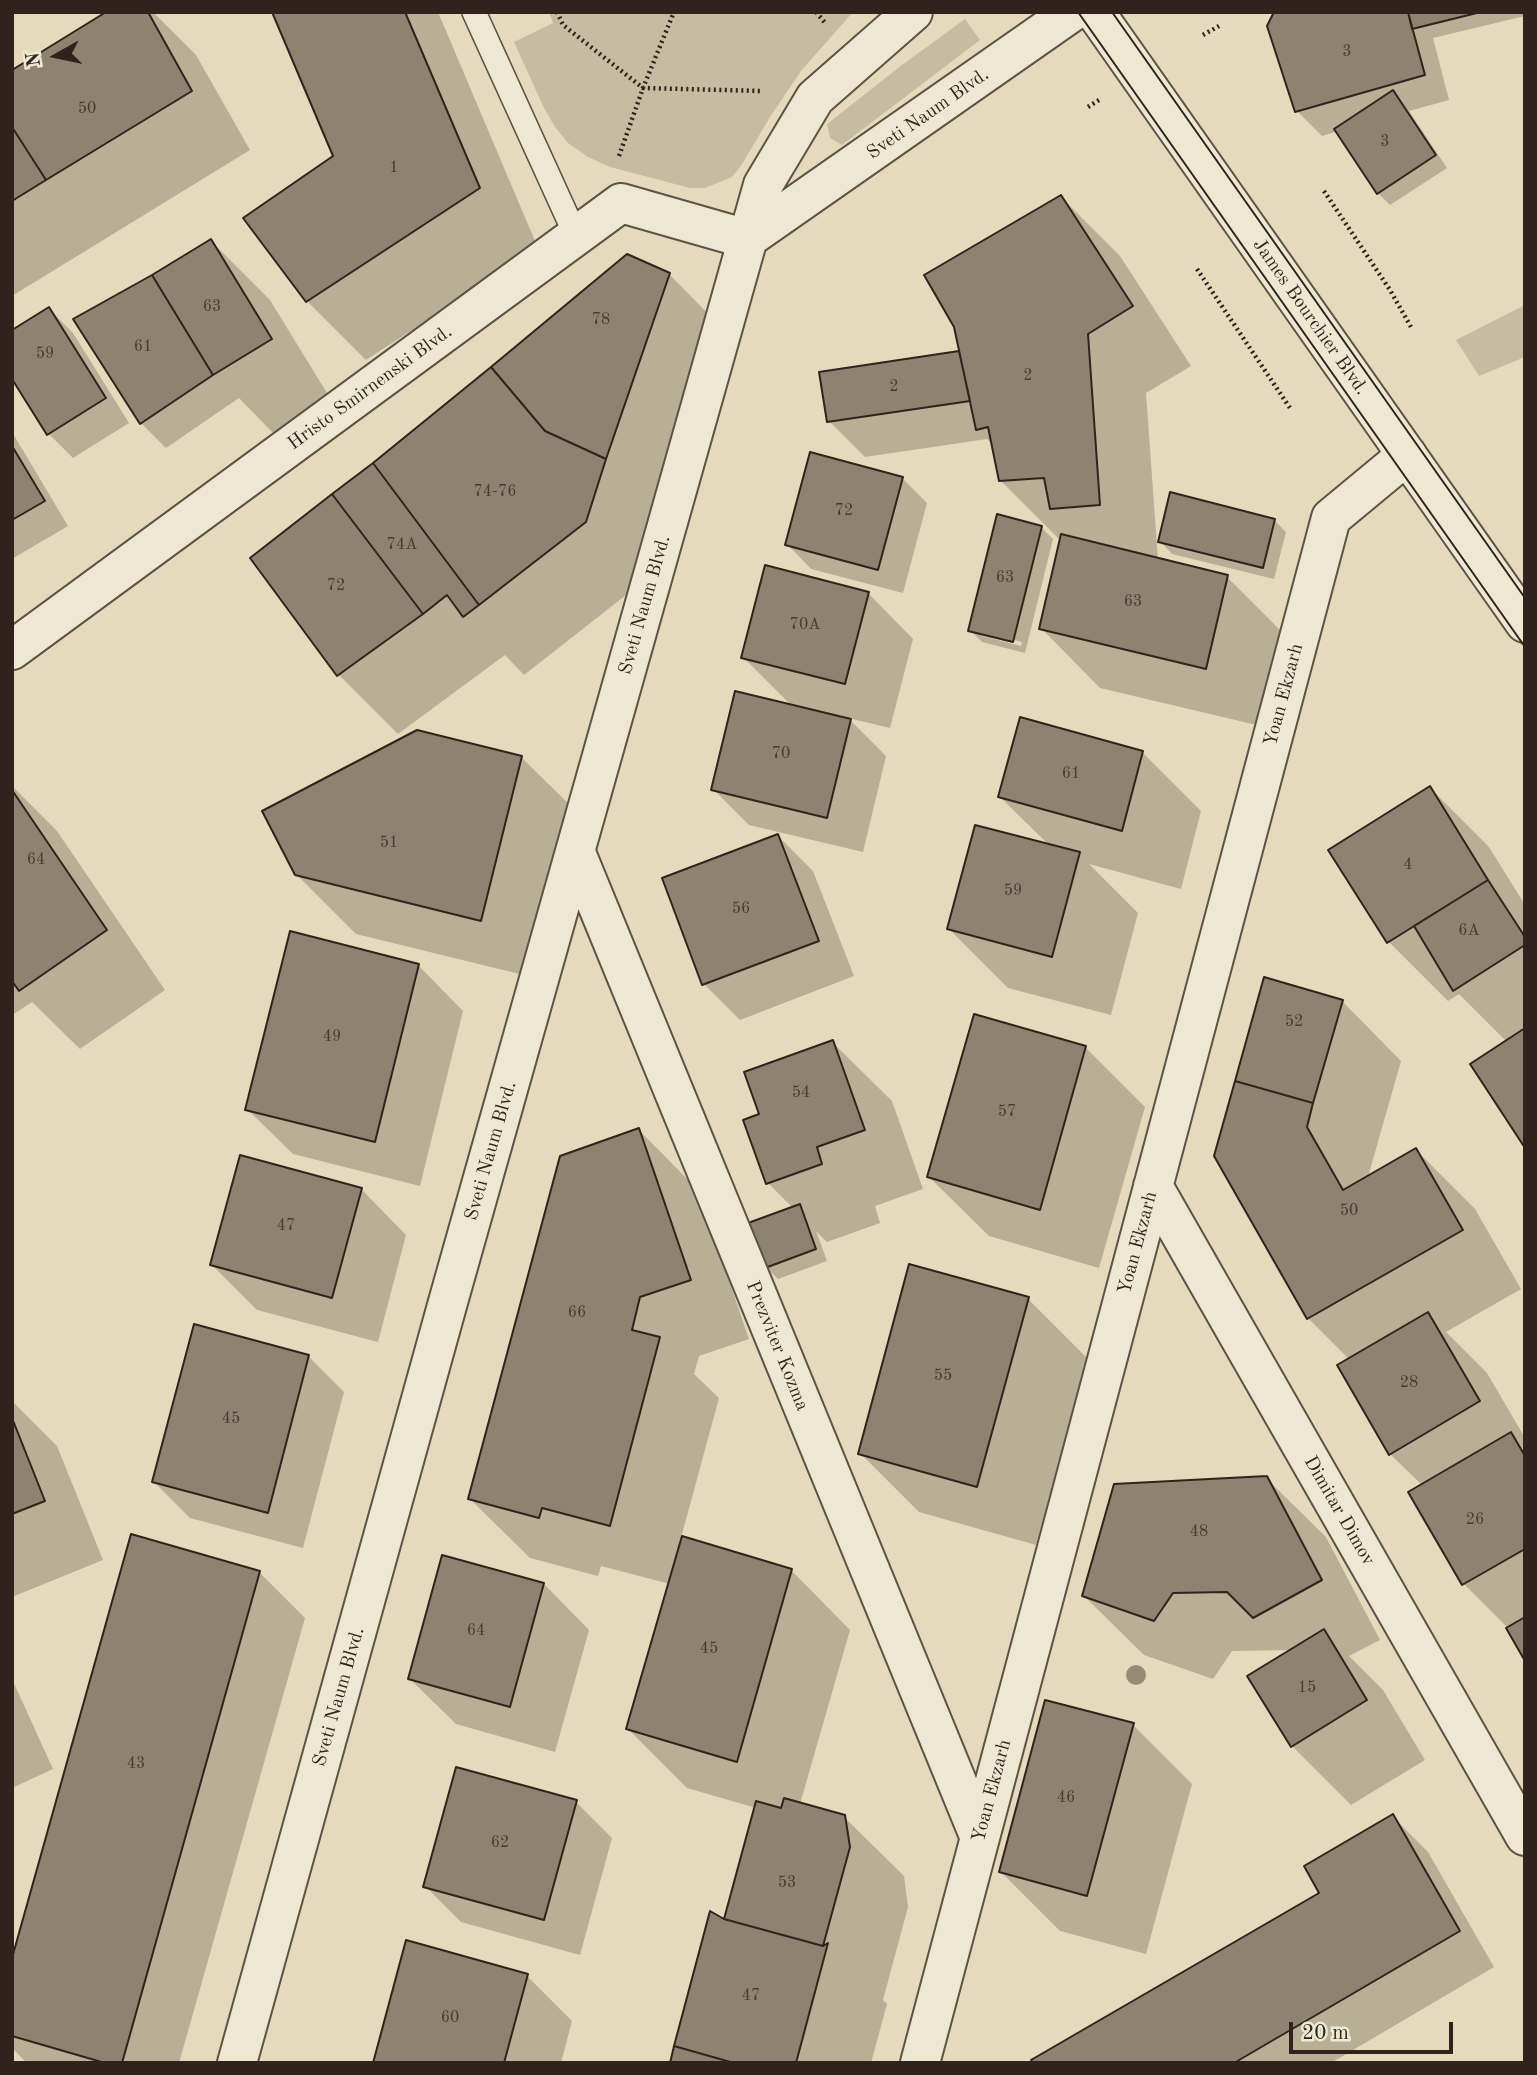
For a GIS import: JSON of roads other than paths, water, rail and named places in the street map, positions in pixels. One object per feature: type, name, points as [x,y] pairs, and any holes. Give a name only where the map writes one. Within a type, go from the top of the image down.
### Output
[{"type":"street","name":"Sveti Naum Blvd.","points":[[237,2063],[763,186],[815,98],[913,12]]},
{"type":"street","name":"Sveti Naum Blvd.","points":[[747,239],[1072,12]]},
{"type":"street","name":"James Bourchier Blvd.","points":[[1095,12],[1525,623]]},
{"type":"street","name":"Hristo Smirnenski Blvd.","points":[[12,650],[621,203],[747,239]]},
{"type":"street","name":"Yoan Ekzarh","points":[[920,2063],[1331,518],[1407,455]]},
{"type":"street","name":"Prezviter Kozma","points":[[576,853],[979,1838]]},
{"type":"street","name":"Dimitar Dimov","points":[[1153,1186],[1525,1836]]},
{"type":"lane","points":[[474,12],[576,236]]},
{"type":"tram line","points":[[1078,12],[1525,647]]},
{"type":"tram line","points":[[1112,12],[1525,598]]}]
